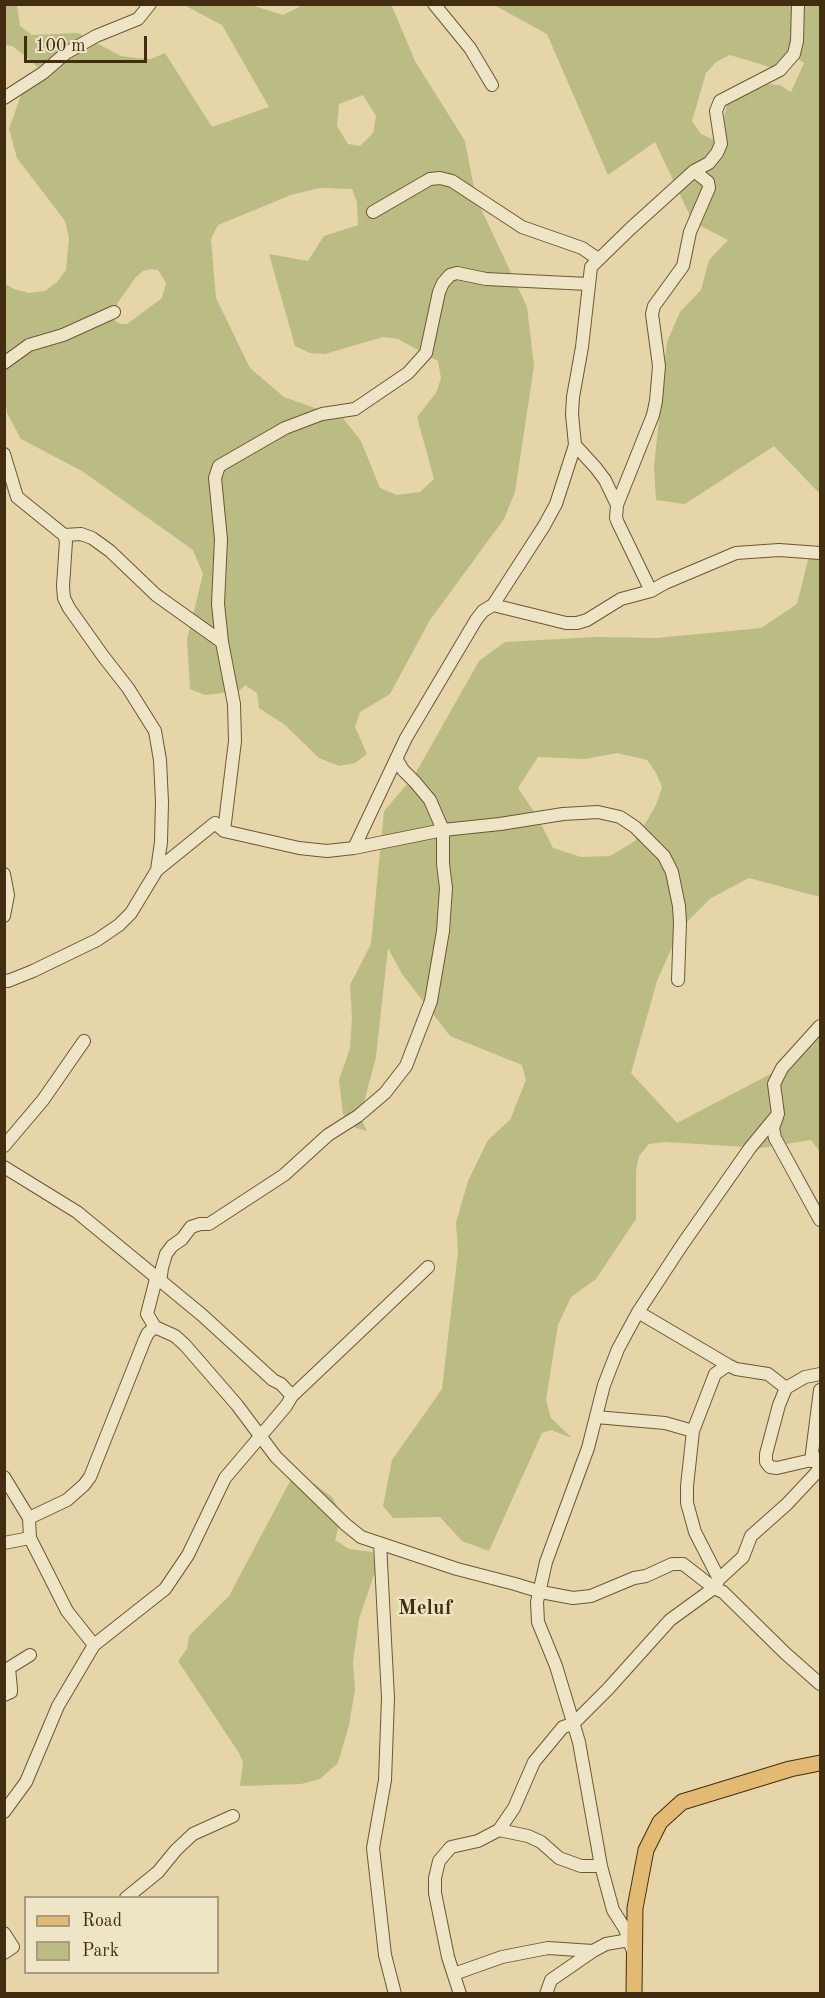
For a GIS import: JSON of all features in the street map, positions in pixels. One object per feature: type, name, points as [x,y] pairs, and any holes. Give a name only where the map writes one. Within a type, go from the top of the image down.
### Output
[{"type":"main road","points":[[634,1994],[636,1908],[646,1850],[660,1821],[682,1802],[790,1769],[820,1763]]},
{"type":"street","points":[[4,98],[43,72],[66,53],[96,36],[138,20],[150,4]]},
{"type":"street","points":[[434,4],[470,48],[492,85]]},
{"type":"street","points":[[354,848],[406,738],[476,620],[493,605],[556,504],[575,445],[573,397],[582,347],[591,267],[694,171],[709,162],[717,153],[721,144],[716,111],[720,101],[780,70],[794,54],[797,41],[798,4]]},
{"type":"street","points":[[651,591],[616,518],[617,505],[654,408],[659,366],[652,314],[654,306],[683,266],[693,222],[709,188],[708,182],[694,171]]},
{"type":"street","points":[[373,212],[430,179],[440,178],[452,181],[522,227],[582,248],[597,259]]},
{"type":"street","points":[[224,831],[235,741],[234,704],[222,642],[218,604],[220,539],[215,478],[219,466],[285,428],[322,414],[355,409],[408,372],[426,353],[439,292],[450,275],[457,273],[486,279],[588,284]]},
{"type":"street","points":[[4,363],[29,345],[63,335],[114,312]]},
{"type":"street","points":[[575,445],[596,468],[617,505]]},
{"type":"street","points":[[4,454],[17,497],[64,535],[66,542],[64,598],[148,718],[158,744],[162,802],[161,842],[157,870]]},
{"type":"street","points":[[64,535],[81,534],[92,538],[110,551],[156,596],[222,642]]},
{"type":"street","points":[[493,605],[566,623],[578,623],[621,599],[651,591],[736,553],[780,550],[820,552]]},
{"type":"street","points":[[397,760],[402,770],[416,782],[430,800],[443,830],[446,888],[443,931],[431,1000],[406,1066],[385,1093],[358,1116],[328,1135],[284,1175],[208,1224],[191,1227],[166,1254],[147,1314],[155,1327],[175,1336],[185,1345],[237,1406],[276,1457],[345,1524],[362,1537],[448,1567],[541,1592],[573,1598],[591,1596],[672,1564],[683,1564],[716,1583]]},
{"type":"street","points":[[4,980],[8,981],[33,971],[97,940],[119,925],[131,913],[157,870],[215,823],[224,831],[307,850],[327,851],[354,848],[443,830],[583,812],[598,812],[620,817],[635,827],[664,856],[672,872],[680,922],[678,980]]},
{"type":"street","points":[[4,874],[8,895],[4,916]]},
{"type":"street","points":[[820,1026],[782,1068],[774,1084],[778,1114],[772,1128],[775,1138],[820,1220]]},
{"type":"street","points":[[4,1146],[43,1100],[84,1041]]},
{"type":"street","points":[[636,1963],[626,1929],[613,1910],[601,1866],[579,1742],[556,1665],[538,1622],[537,1602],[546,1562],[588,1448],[604,1385],[618,1349],[638,1312],[682,1245],[750,1148],[778,1114]]},
{"type":"street","points":[[4,1167],[76,1212],[202,1315],[292,1396]]},
{"type":"street","points":[[4,1812],[26,1782],[58,1706],[94,1645],[165,1589],[188,1556],[225,1478],[292,1396],[428,1267]]},
{"type":"street","points":[[638,1312],[728,1365],[736,1369],[768,1374],[786,1388]]},
{"type":"street","points":[[29,1518],[67,1500],[90,1477],[145,1339],[155,1327]]},
{"type":"street","points":[[728,1365],[715,1374],[693,1431],[689,1457],[687,1503],[695,1532],[716,1583],[723,1592],[778,1647],[820,1684]]},
{"type":"street","points":[[817,1461],[777,1468],[770,1467],[766,1462],[769,1444],[786,1388],[805,1377],[820,1374]]},
{"type":"street","points":[[460,1994],[435,1893],[435,1878],[439,1861],[451,1846],[478,1841],[499,1830],[514,1808],[534,1762],[563,1727],[573,1724],[670,1620],[716,1583],[743,1557],[751,1536],[787,1504],[816,1472],[820,1390]]},
{"type":"street","points":[[596,1417],[665,1423],[693,1431]]},
{"type":"street","points":[[4,1477],[29,1518],[30,1538],[67,1611],[94,1645]]},
{"type":"street","points":[[4,1544],[30,1538]]},
{"type":"street","points":[[380,1543],[388,1708],[385,1780],[373,1848],[385,1956],[395,1994]]},
{"type":"street","points":[[4,1695],[11,1689],[9,1668],[30,1655]]},
{"type":"street","points":[[128,1896],[158,1872],[193,1834],[233,1816]]},
{"type":"street","points":[[499,1830],[528,1836],[541,1842],[560,1858],[581,1866],[601,1866]]},
{"type":"street","points":[[4,1933],[14,1948]]},
{"type":"street","points":[[546,1994],[551,1980],[593,1951],[606,1944],[629,1940]]},
{"type":"street","points":[[454,1974],[502,1956],[548,1948],[593,1951]]},
{"type":"green space","points":[[391,4],[415,61],[465,141],[476,198],[527,307],[534,366],[515,492],[504,519],[430,620],[390,694],[360,712],[355,727],[367,754],[355,763],[339,766],[319,758],[285,725],[259,708],[257,693],[245,685],[239,691],[205,695],[190,689],[187,639],[203,574],[193,550],[82,471],[21,439],[7,413],[4,385],[4,283],[14,289],[29,293],[45,291],[57,282],[66,270],[69,238],[65,221],[17,158],[9,129],[24,87],[43,72],[12,46],[5,45],[5,5],[17,5],[20,26],[32,35],[78,33],[121,56],[151,59],[165,53],[212,127],[269,107],[222,25],[184,5],[251,5],[283,15],[303,5]],"holes":[[[363,95],[376,116],[373,133],[360,146],[348,144],[337,126],[339,104]],[[320,188],[352,189],[357,202],[358,225],[324,236],[308,261],[269,254],[295,346],[310,353],[325,354],[383,337],[398,339],[438,361],[441,378],[436,393],[417,417],[434,479],[420,492],[397,495],[380,488],[361,441],[343,418],[284,397],[250,368],[216,298],[211,239],[218,225],[291,195]],[[158,270],[166,283],[162,298],[127,324],[120,324],[114,320],[118,302],[143,271]]]},
{"type":"green space","points":[[494,5],[820,5],[820,494],[774,446],[685,504],[656,500],[654,467],[667,342],[680,312],[701,290],[709,260],[728,240],[693,222],[655,142],[608,175],[547,34]],"holes":[[[730,55],[780,70],[792,55],[804,63],[791,92],[780,85],[750,83],[727,102],[720,143],[701,134],[692,121],[706,73],[716,62]]]},
{"type":"green space","points":[[809,556],[820,558],[820,897],[749,878],[711,898],[680,929],[657,981],[631,1073],[677,1123],[782,1068],[820,1030],[820,1152],[811,1140],[761,1148],[666,1142],[649,1144],[639,1156],[636,1171],[636,1219],[596,1279],[571,1297],[558,1325],[546,1400],[551,1418],[572,1438],[551,1430],[542,1433],[489,1551],[462,1541],[440,1517],[393,1518],[383,1506],[392,1460],[442,1389],[458,1252],[456,1223],[468,1181],[488,1140],[510,1120],[526,1080],[522,1065],[450,1036],[402,974],[388,948],[376,1057],[360,1117],[367,1131],[353,1127],[343,1114],[339,1080],[350,1048],[352,1017],[350,985],[371,944],[384,811],[414,776],[479,661],[505,642],[595,637],[657,638],[761,628],[797,604]],"holes":[[[617,753],[647,760],[662,787],[656,805],[635,841],[610,856],[581,857],[553,848],[537,816],[518,788],[538,757],[585,759]]]},
{"type":"green space","points":[[297,1468],[299,1473],[332,1497],[342,1515],[335,1540],[349,1549],[373,1552],[375,1572],[359,1619],[353,1662],[355,1690],[349,1725],[338,1763],[320,1779],[301,1784],[240,1786],[243,1762],[239,1753],[178,1661],[187,1649],[189,1636],[229,1596]]},
{"type":"district","name":"Meluf","points":[[425,1608]]}]
